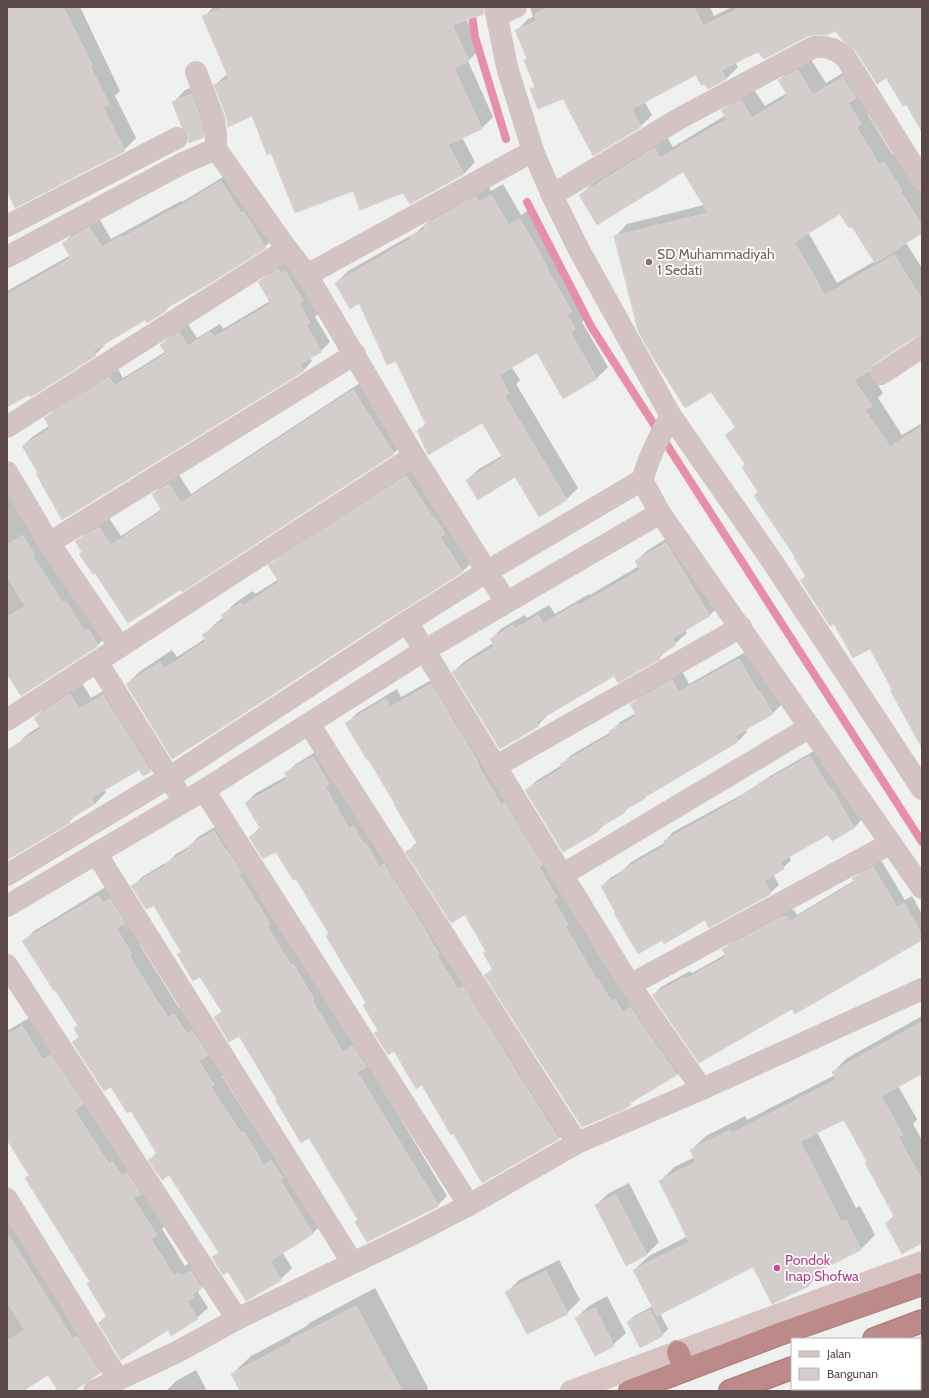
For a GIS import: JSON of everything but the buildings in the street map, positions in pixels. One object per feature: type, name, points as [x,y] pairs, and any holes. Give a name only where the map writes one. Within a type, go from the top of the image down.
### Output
[{"type":"highway","points":[[630,1391],[681,1361],[777,1335],[922,1284]]},
{"type":"highway","points":[[877,1338],[922,1322]]},
{"type":"highway","points":[[730,1391],[772,1384],[791,1369]]},
{"type":"street","points":[[503,10],[507,67],[533,151],[552,195],[578,248],[667,423],[772,561],[922,789]]},
{"type":"street","points":[[552,195],[682,117],[814,47],[833,48],[846,58],[922,180]]},
{"type":"street","points":[[196,72],[214,119],[216,149],[287,249],[307,274],[414,456],[506,602]]},
{"type":"street","points":[[7,226],[177,138]]},
{"type":"street","points":[[7,257],[200,154],[216,149]]},
{"type":"street","points":[[307,274],[533,151]]},
{"type":"street","points":[[7,426],[287,249]]},
{"type":"street","points":[[881,374],[922,347]]},
{"type":"street","points":[[49,543],[355,354]]},
{"type":"street","points":[[7,875],[170,777],[407,622],[645,471],[667,423]]},
{"type":"street","points":[[8,718],[98,662],[414,456]]},
{"type":"street","points":[[645,471],[660,513],[922,888]]},
{"type":"street","points":[[7,472],[49,543],[120,647]]},
{"type":"street","points":[[7,906],[204,790],[425,650],[660,513]]},
{"type":"street","points":[[407,622],[630,985],[702,1089]]},
{"type":"street","points":[[496,766],[741,627]]},
{"type":"street","points":[[98,662],[170,777],[183,801]]},
{"type":"street","points":[[310,724],[577,1143]]},
{"type":"street","points":[[562,875],[810,727]]},
{"type":"street","points":[[204,790],[468,1204]]},
{"type":"street","points":[[630,985],[891,843]]},
{"type":"street","points":[[96,853],[352,1262]]},
{"type":"street","points":[[7,965],[15,994],[237,1319]]},
{"type":"street","points":[[94,1391],[177,1352],[237,1319],[412,1234],[577,1143],[702,1089],[922,989]]},
{"type":"street","points":[[7,1199],[118,1379]]},
{"type":"street","points":[[571,1391],[681,1361],[922,1262]]},
{"type":"waterway","points":[[471,7],[475,37],[506,139]]},
{"type":"waterway","points":[[527,202],[592,328],[922,842]]},
{"type":"place","name":"SD Muhammadiyah 1 Sedati","points":[[649,262]]},
{"type":"place","name":"Pondok Inap Shofwa","points":[[777,1268]]}]
